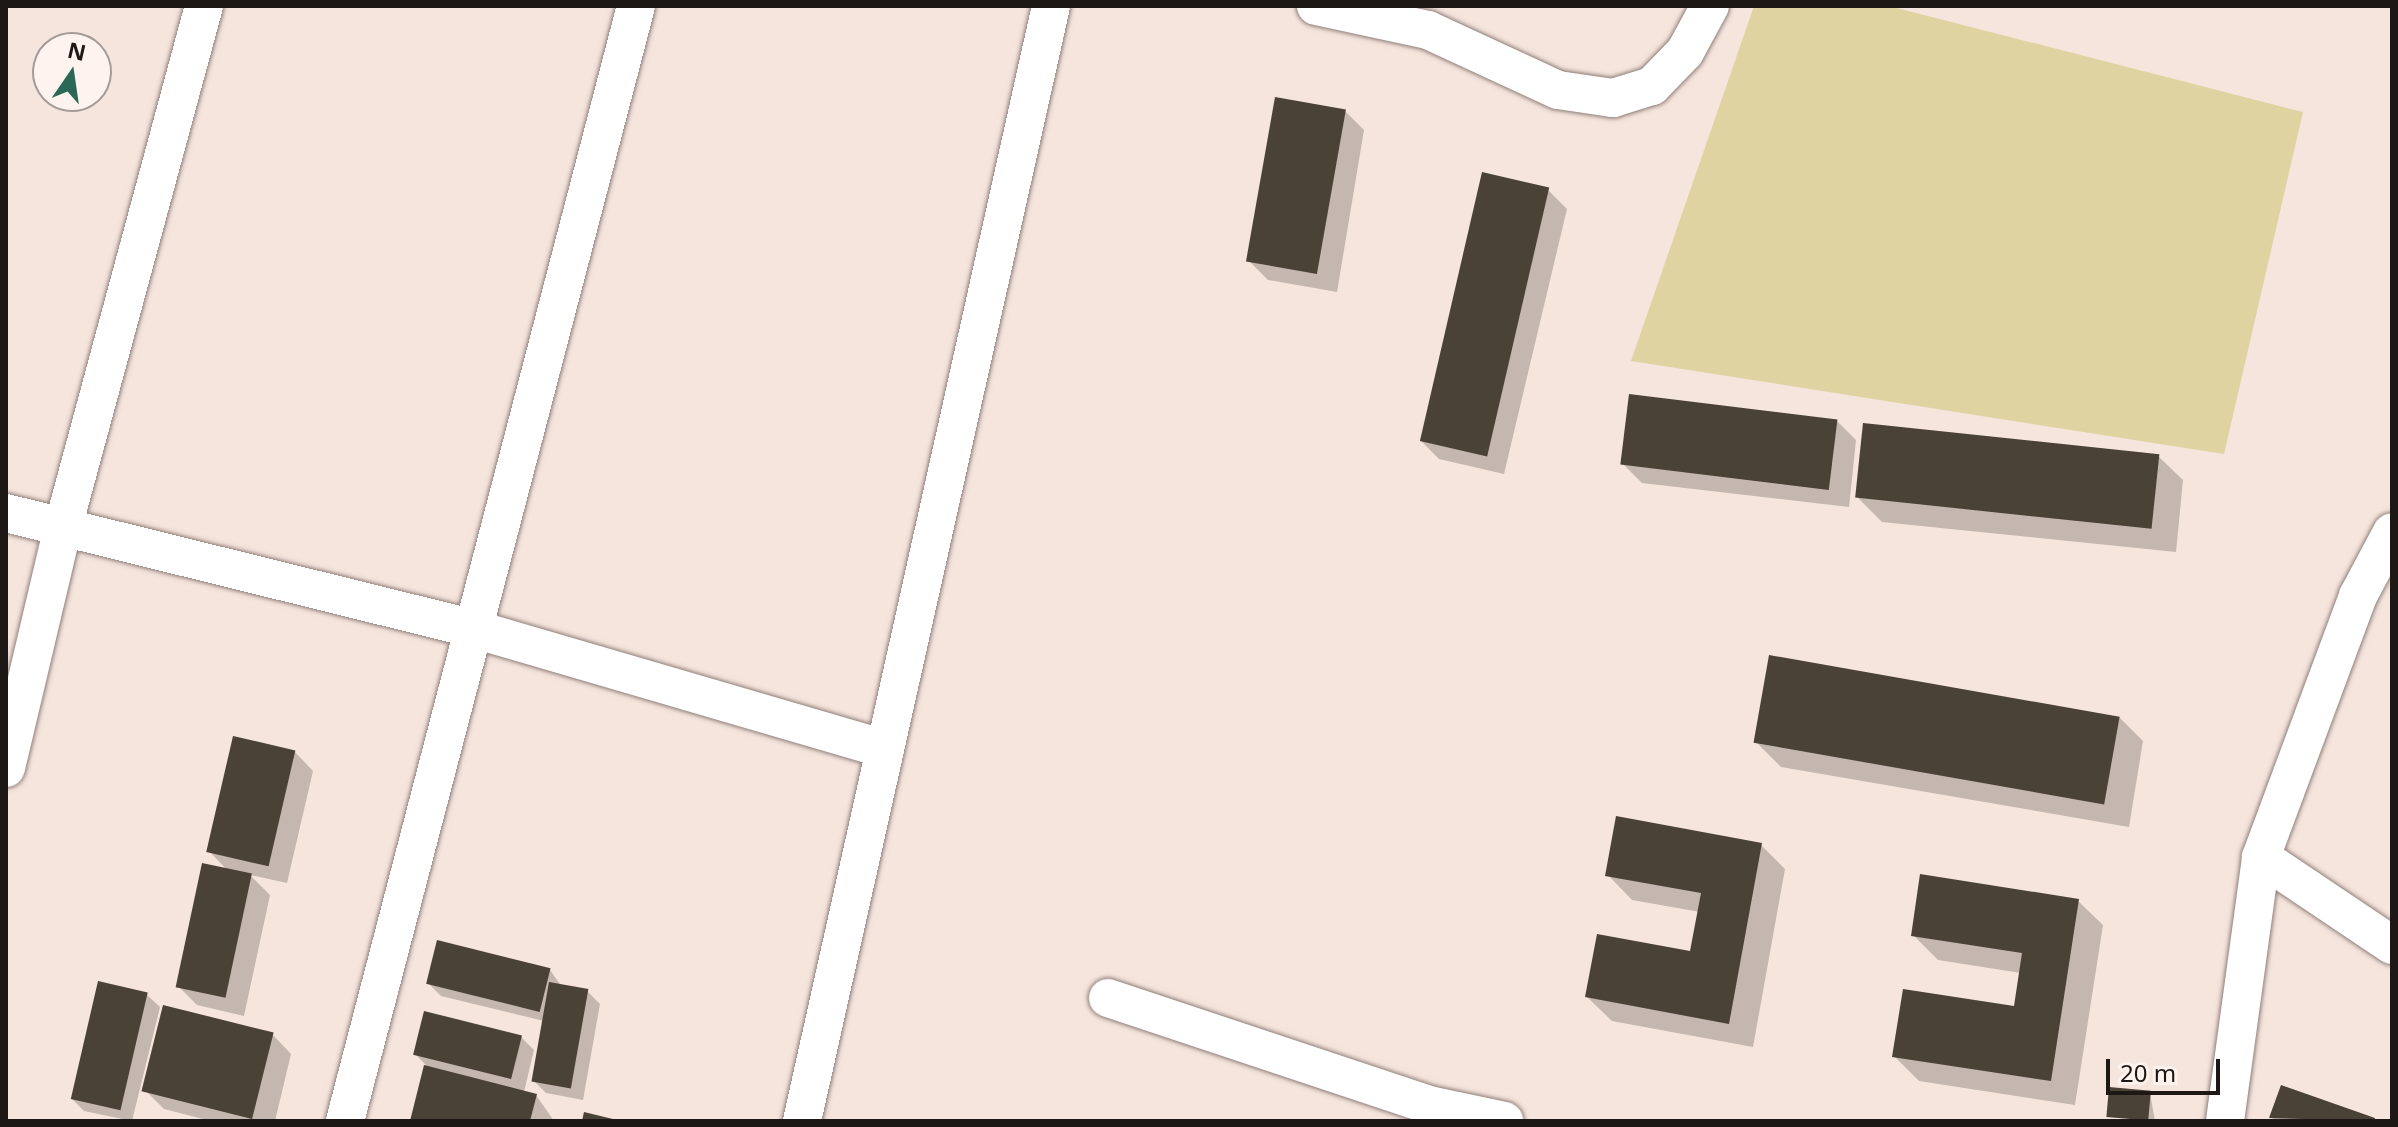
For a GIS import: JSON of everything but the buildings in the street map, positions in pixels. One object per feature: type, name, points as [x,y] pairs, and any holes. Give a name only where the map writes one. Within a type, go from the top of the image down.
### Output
[{"type":"street","points":[[6,768],[63,527],[204,6]]},
{"type":"street","points":[[345,1121],[471,628],[636,6]]},
{"type":"street","points":[[802,1121],[1051,6]]},
{"type":"street","points":[[1316,6],[1428,30],[1558,90],[1613,98],[1652,86],[1685,52],[1710,6]]},
{"type":"street","points":[[6,513],[471,628],[884,749]]},
{"type":"street","points":[[2225,1121],[2261,857],[2358,596],[2392,532]]},
{"type":"street","points":[[2261,857],[2392,945]]},
{"type":"street","points":[[1108,998],[1429,1105],[1504,1121]]},
{"type":"shaded area","points":[[1754,6],[1889,6],[2303,112],[2224,454],[1631,361]]}]
